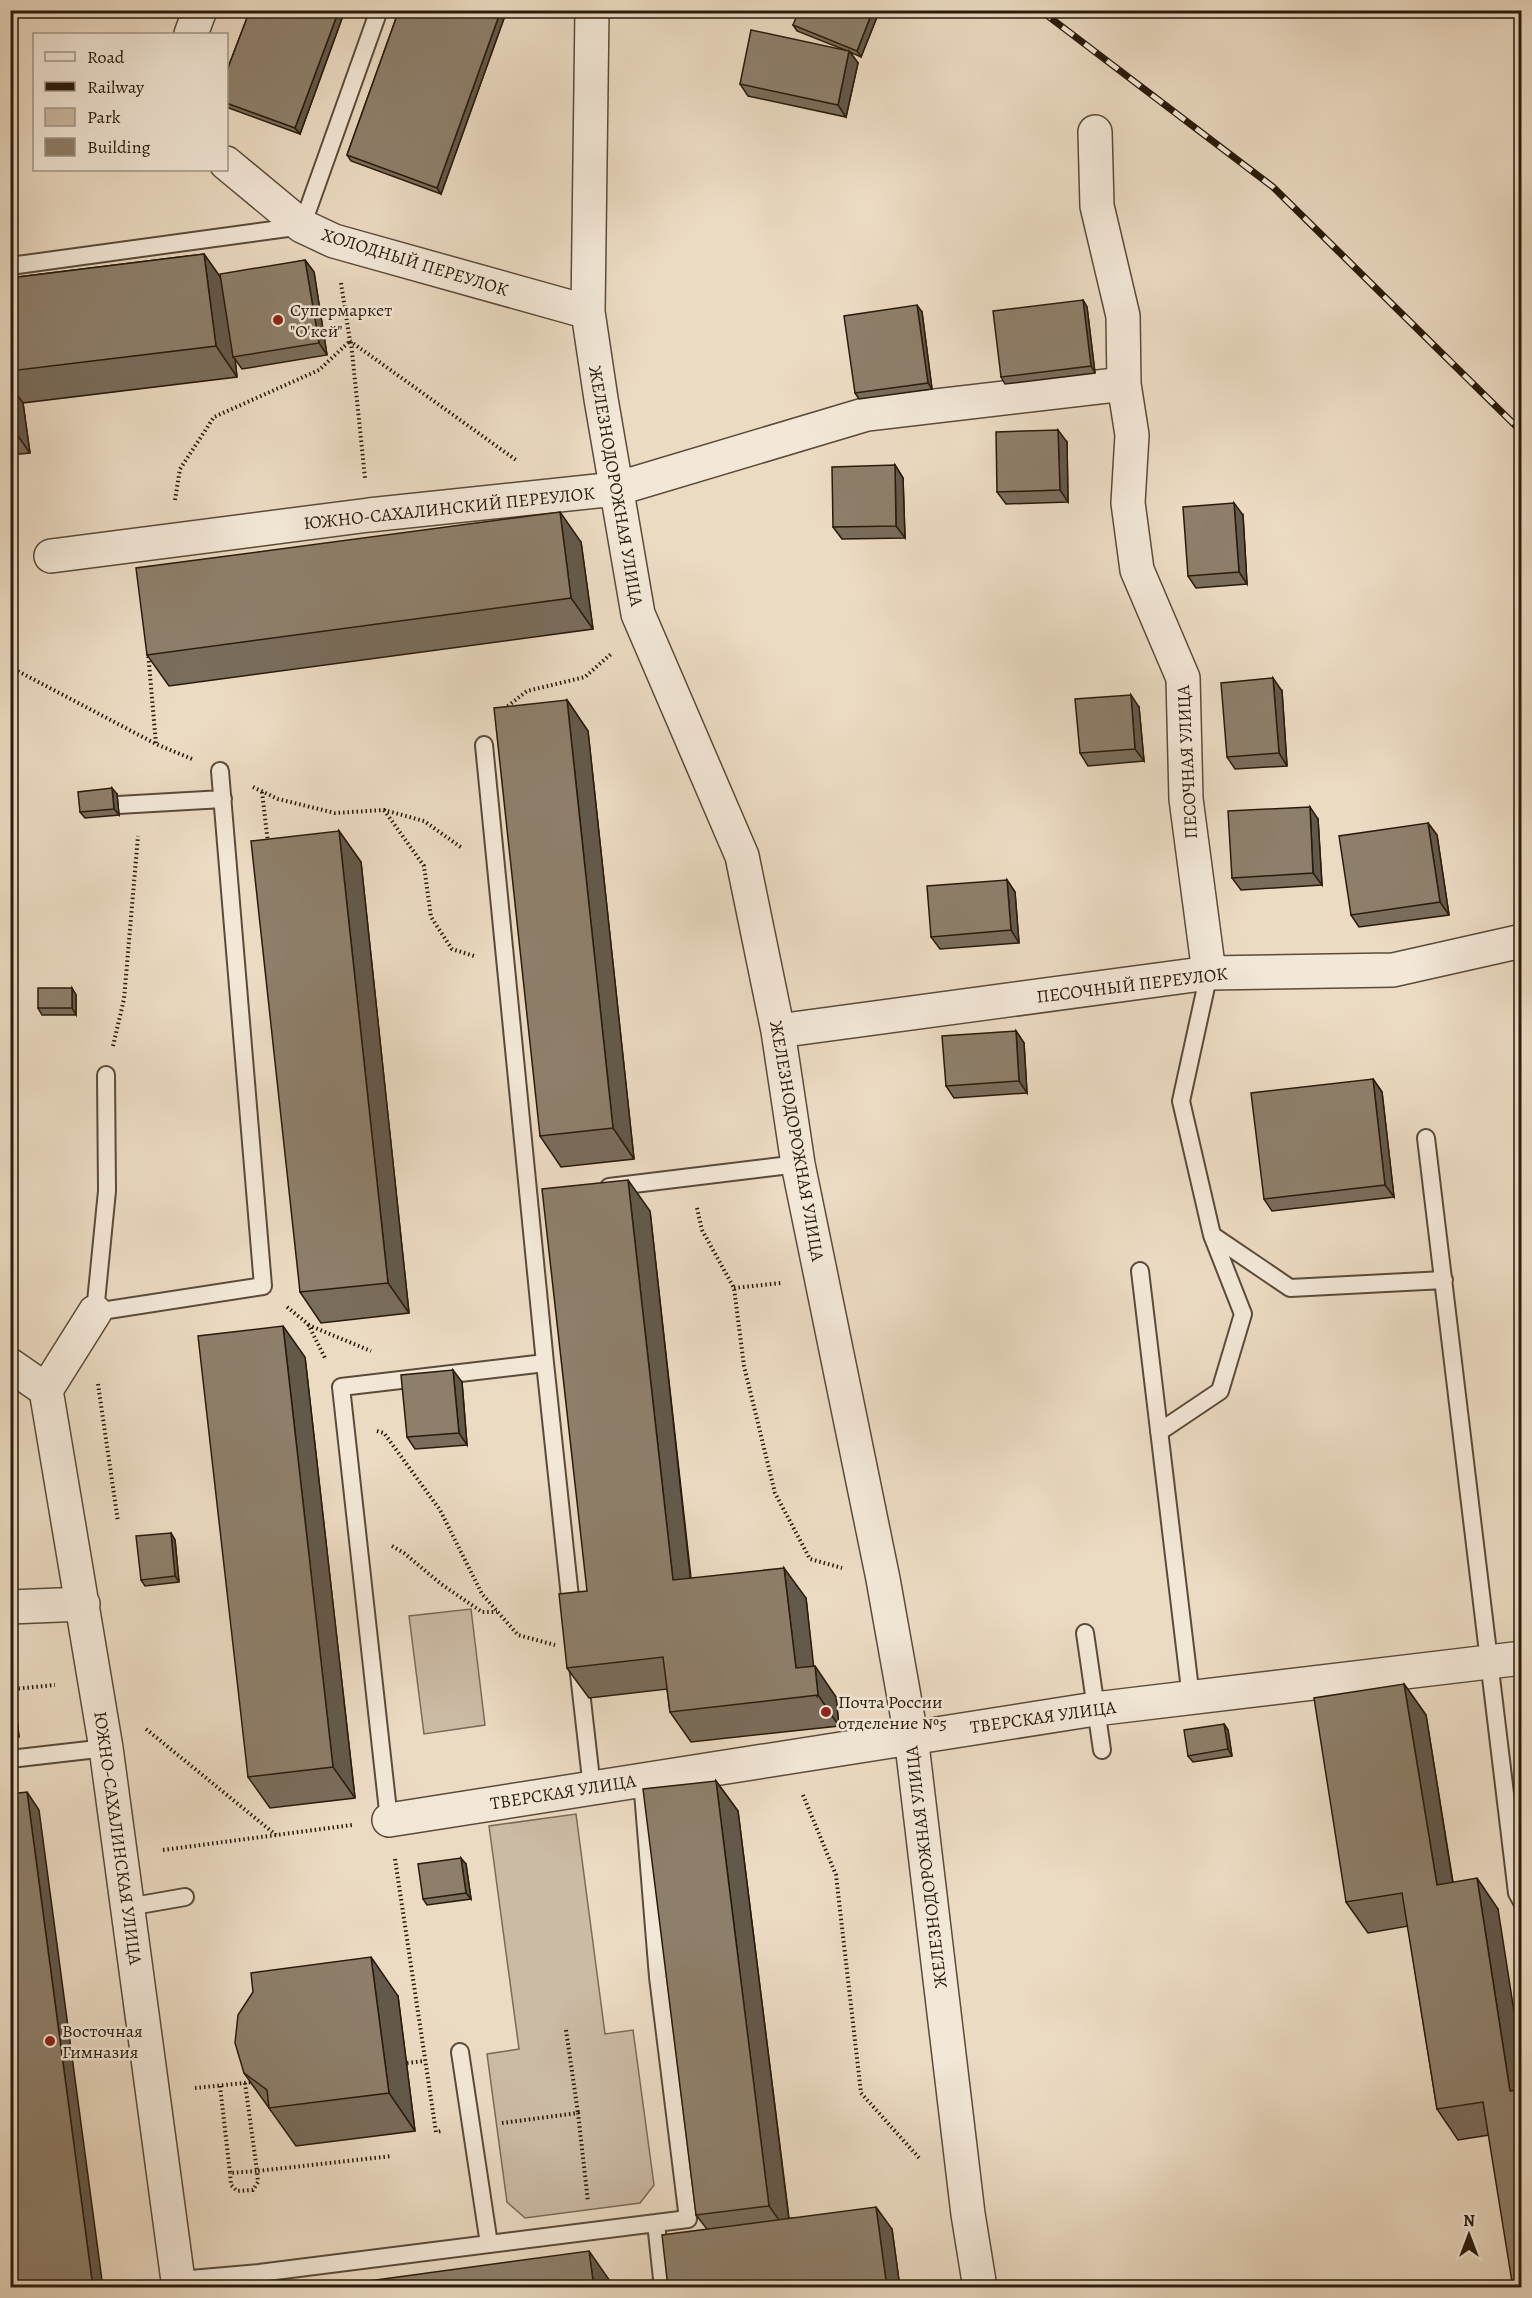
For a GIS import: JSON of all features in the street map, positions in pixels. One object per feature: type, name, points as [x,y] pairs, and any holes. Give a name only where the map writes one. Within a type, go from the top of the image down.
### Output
[{"type":"street","points":[[191,33],[200,10]]},
{"type":"street","name":"ЖЕЛЕЗНОДОРОЖНАЯ УЛИЦА","points":[[592,10],[588,312],[616,489],[638,614],[742,856],[778,1031],[798,1164],[883,1579],[911,1737],[966,2202],[980,2288]]},
{"type":"street","name":"ПЕСОЧНАЯ УЛИЦА","points":[[1095,132],[1097,206],[1123,316],[1124,384],[1132,435],[1128,503],[1137,570],[1183,678],[1186,799],[1209,973]]},
{"type":"street","name":"ХОЛОДНЫЙ ПЕРЕУЛОК","points":[[228,165],[302,226],[334,241],[588,312]]},
{"type":"street","name":"ЮЖНО-САХАЛИНСКИЙ ПЕРЕУЛОК","points":[[51,556],[369,515],[616,489],[867,414],[1124,384]]},
{"type":"street","name":"ПЕСОЧНЫЙ ПЕРЕУЛОК","points":[[778,1031],[1209,973],[1393,970],[1521,940]]},
{"type":"street","points":[[10,1365],[46,1390],[94,1312]]},
{"type":"street","name":"ЮЖНО-САХАЛИНСКАЯ УЛИЦА","points":[[46,1390],[106,1748],[179,2284]]},
{"type":"street","points":[[10,1607],[83,1604]]},
{"type":"street","name":"ТВЕРСКАЯ УЛИЦА","points":[[389,1820],[1095,1709],[1521,1658]]},
{"type":"lane","points":[[10,266],[302,226],[379,10]]},
{"type":"lane","points":[[484,745],[506,967],[534,1196],[544,1363],[574,1628]]},
{"type":"lane","points":[[106,1076],[107,1191],[94,1312],[264,1286],[220,771]]},
{"type":"lane","points":[[118,805],[223,799]]},
{"type":"lane","points":[[1160,1432],[1220,1390],[1243,1314],[1212,1235],[1181,1101],[1209,973]]},
{"type":"lane","points":[[1426,1138],[1517,1893],[1521,1902]]},
{"type":"lane","points":[[598,1188],[798,1164]]},
{"type":"lane","points":[[1212,1235],[1290,1288],[1444,1280]]},
{"type":"lane","points":[[1140,1271],[1191,1698]]},
{"type":"lane","points":[[389,1820],[341,1387],[544,1363]]},
{"type":"lane","points":[[1084,1633],[1102,1750]]},
{"type":"lane","points":[[576,1651],[592,1788]]},
{"type":"lane","points":[[10,1760],[106,1748]]},
{"type":"lane","points":[[179,2284],[367,2255],[489,2244],[688,2219],[658,1977],[642,1780]]},
{"type":"lane","points":[[128,1907],[185,1897]]},
{"type":"lane","points":[[460,2052],[489,2244]]},
{"type":"lane","points":[[656,2223],[663,2288]]},
{"type":"path","points":[[334,241],[351,341],[369,515]]},
{"type":"path","points":[[351,341],[565,495]]},
{"type":"path","points":[[484,745],[490,721],[527,691],[585,677],[611,653],[638,614]]},
{"type":"path","points":[[10,667],[156,744],[278,799],[335,813],[384,810],[424,821],[497,872]]},
{"type":"path","points":[[106,1076],[124,999],[140,804]]},
{"type":"path","points":[[384,810],[424,866],[431,917],[452,949],[506,967]]},
{"type":"path","points":[[690,1178],[702,1230],[734,1288],[744,1366],[775,1493],[810,1560],[883,1579]]},
{"type":"path","points":[[734,1288],[821,1278]]},
{"type":"path","points":[[279,1305],[290,1308],[308,1324],[341,1387]]},
{"type":"path","points":[[97,1377],[118,1522]]},
{"type":"path","points":[[345,1420],[384,1433],[440,1510],[482,1594],[518,1635],[576,1651]]},
{"type":"path","points":[[357,1527],[404,1553],[441,1584],[482,1612],[498,1612]]},
{"type":"path","points":[[146,1729],[276,1835]]},
{"type":"path","points":[[787,1756],[836,1875],[861,2093],[923,2163]]},
{"type":"path","points":[[163,1850],[389,1820]]},
{"type":"path","points":[[566,2030],[578,2113]]},
{"type":"path","points":[[407,2063],[425,2061]]},
{"type":"path","points":[[195,2088],[262,2082]]},
{"type":"path","points":[[220,2086],[231,2184],[237,2191],[254,2190],[258,2182],[257,2170],[245,2083]]},
{"type":"path","points":[[230,2174],[392,2156]]},
{"type":"green space","points":[[471,1609],[485,1725],[424,1734],[409,1616]]},
{"type":"green space","points":[[576,1814],[605,2034],[633,2030],[654,2185],[640,2203],[525,2218],[507,2202],[487,2054],[519,2049],[489,1826]]},
{"type":"building","points":[[250,10],[339,10],[295,128],[228,104],[228,68]]},
{"type":"building","points":[[399,10],[501,10],[437,188],[347,155]]},
{"type":"building","points":[[799,10],[873,10],[857,51],[793,25]]},
{"type":"building","points":[[751,30],[849,51],[838,105],[740,84]]},
{"type":"building","points":[[204,254],[216,346],[10,371],[10,278]]},
{"type":"building","name":"Супермаркет \"О'кей\"","points":[[305,260],[319,343],[233,357],[220,274]]},
{"type":"building","points":[[1083,300],[1091,366],[1001,377],[993,311]]},
{"type":"building","points":[[917,305],[928,383],[855,393],[844,316]]},
{"type":"building","points":[[1058,430],[1060,490],[997,492],[996,432]]},
{"type":"building","points":[[895,465],[896,526],[833,527],[832,467]]},
{"type":"building","points":[[1234,503],[1239,572],[1188,576],[1183,507]]},
{"type":"building","points":[[560,512],[571,598],[147,655],[136,568]]},
{"type":"building","points":[[1273,678],[1279,753],[1227,757],[1221,683]]},
{"type":"building","points":[[1131,695],[1135,749],[1080,753],[1075,699]]},
{"type":"building","points":[[567,700],[613,1128],[540,1136],[494,708]]},
{"type":"building","points":[[112,788],[114,809],[80,812],[78,792]]},
{"type":"building","points":[[1310,807],[1313,873],[1232,878],[1228,811]]},
{"type":"building","points":[[1428,823],[1440,902],[1351,915],[1339,836]]},
{"type":"building","points":[[339,831],[388,1283],[300,1292],[251,841]]},
{"type":"building","points":[[1007,880],[1011,930],[931,937],[927,886]]},
{"type":"building","points":[[38,988],[72,988],[72,1008],[38,1008]]},
{"type":"building","points":[[1016,1031],[1019,1081],[946,1086],[942,1036]]},
{"type":"building","points":[[1373,1079],[1385,1185],[1264,1199],[1251,1093]]},
{"type":"building","points":[[628,1180],[673,1580],[784,1568],[796,1668],[815,1666],[818,1695],[670,1712],[663,1657],[567,1668],[559,1594],[587,1591],[542,1189]]},
{"type":"building","points":[[1521,1236],[1521,1278],[1520,1278],[1517,1237]]},
{"type":"building","points":[[283,1326],[333,1767],[248,1777],[198,1336]]},
{"type":"building","points":[[453,1370],[459,1433],[407,1437],[401,1375]]},
{"type":"building","points":[[171,1533],[175,1576],[141,1580],[136,1536]]},
{"type":"building","points":[[1404,1684],[1437,1885],[1477,1878],[1510,2091],[1521,2090],[1521,2288],[1513,2288],[1483,2102],[1437,2109],[1402,1893],[1346,1902],[1314,1698]]},
{"type":"building","points":[[1224,1724],[1228,1749],[1188,1756],[1184,1730]]},
{"type":"building","points":[[716,1781],[769,2206],[696,2215],[643,1789]]},
{"type":"building","name":"Восточная Гимназия","points":[[27,1792],[93,2288],[10,2288],[10,1794]]},
{"type":"building","points":[[461,1858],[466,1893],[423,1899],[418,1864]]},
{"type":"building","points":[[371,1957],[389,2093],[269,2108],[267,2090],[244,2073],[235,2043],[238,2015],[253,1992],[251,1973]]},
{"type":"building","points":[[876,2207],[887,2288],[668,2288],[662,2235]]},
{"type":"building","points":[[589,2251],[594,2288],[317,2288]]},
{"type":"railway","points":[[1040,10],[1273,187],[1522,432]]},
{"type":"place","name":"Супермаркет \"О'кей\"","points":[[278,320]]},
{"type":"place","name":"Почта России отделение №5","points":[[826,1712]]},
{"type":"place","name":"Восточная Гимназия","points":[[50,2041]]}]
